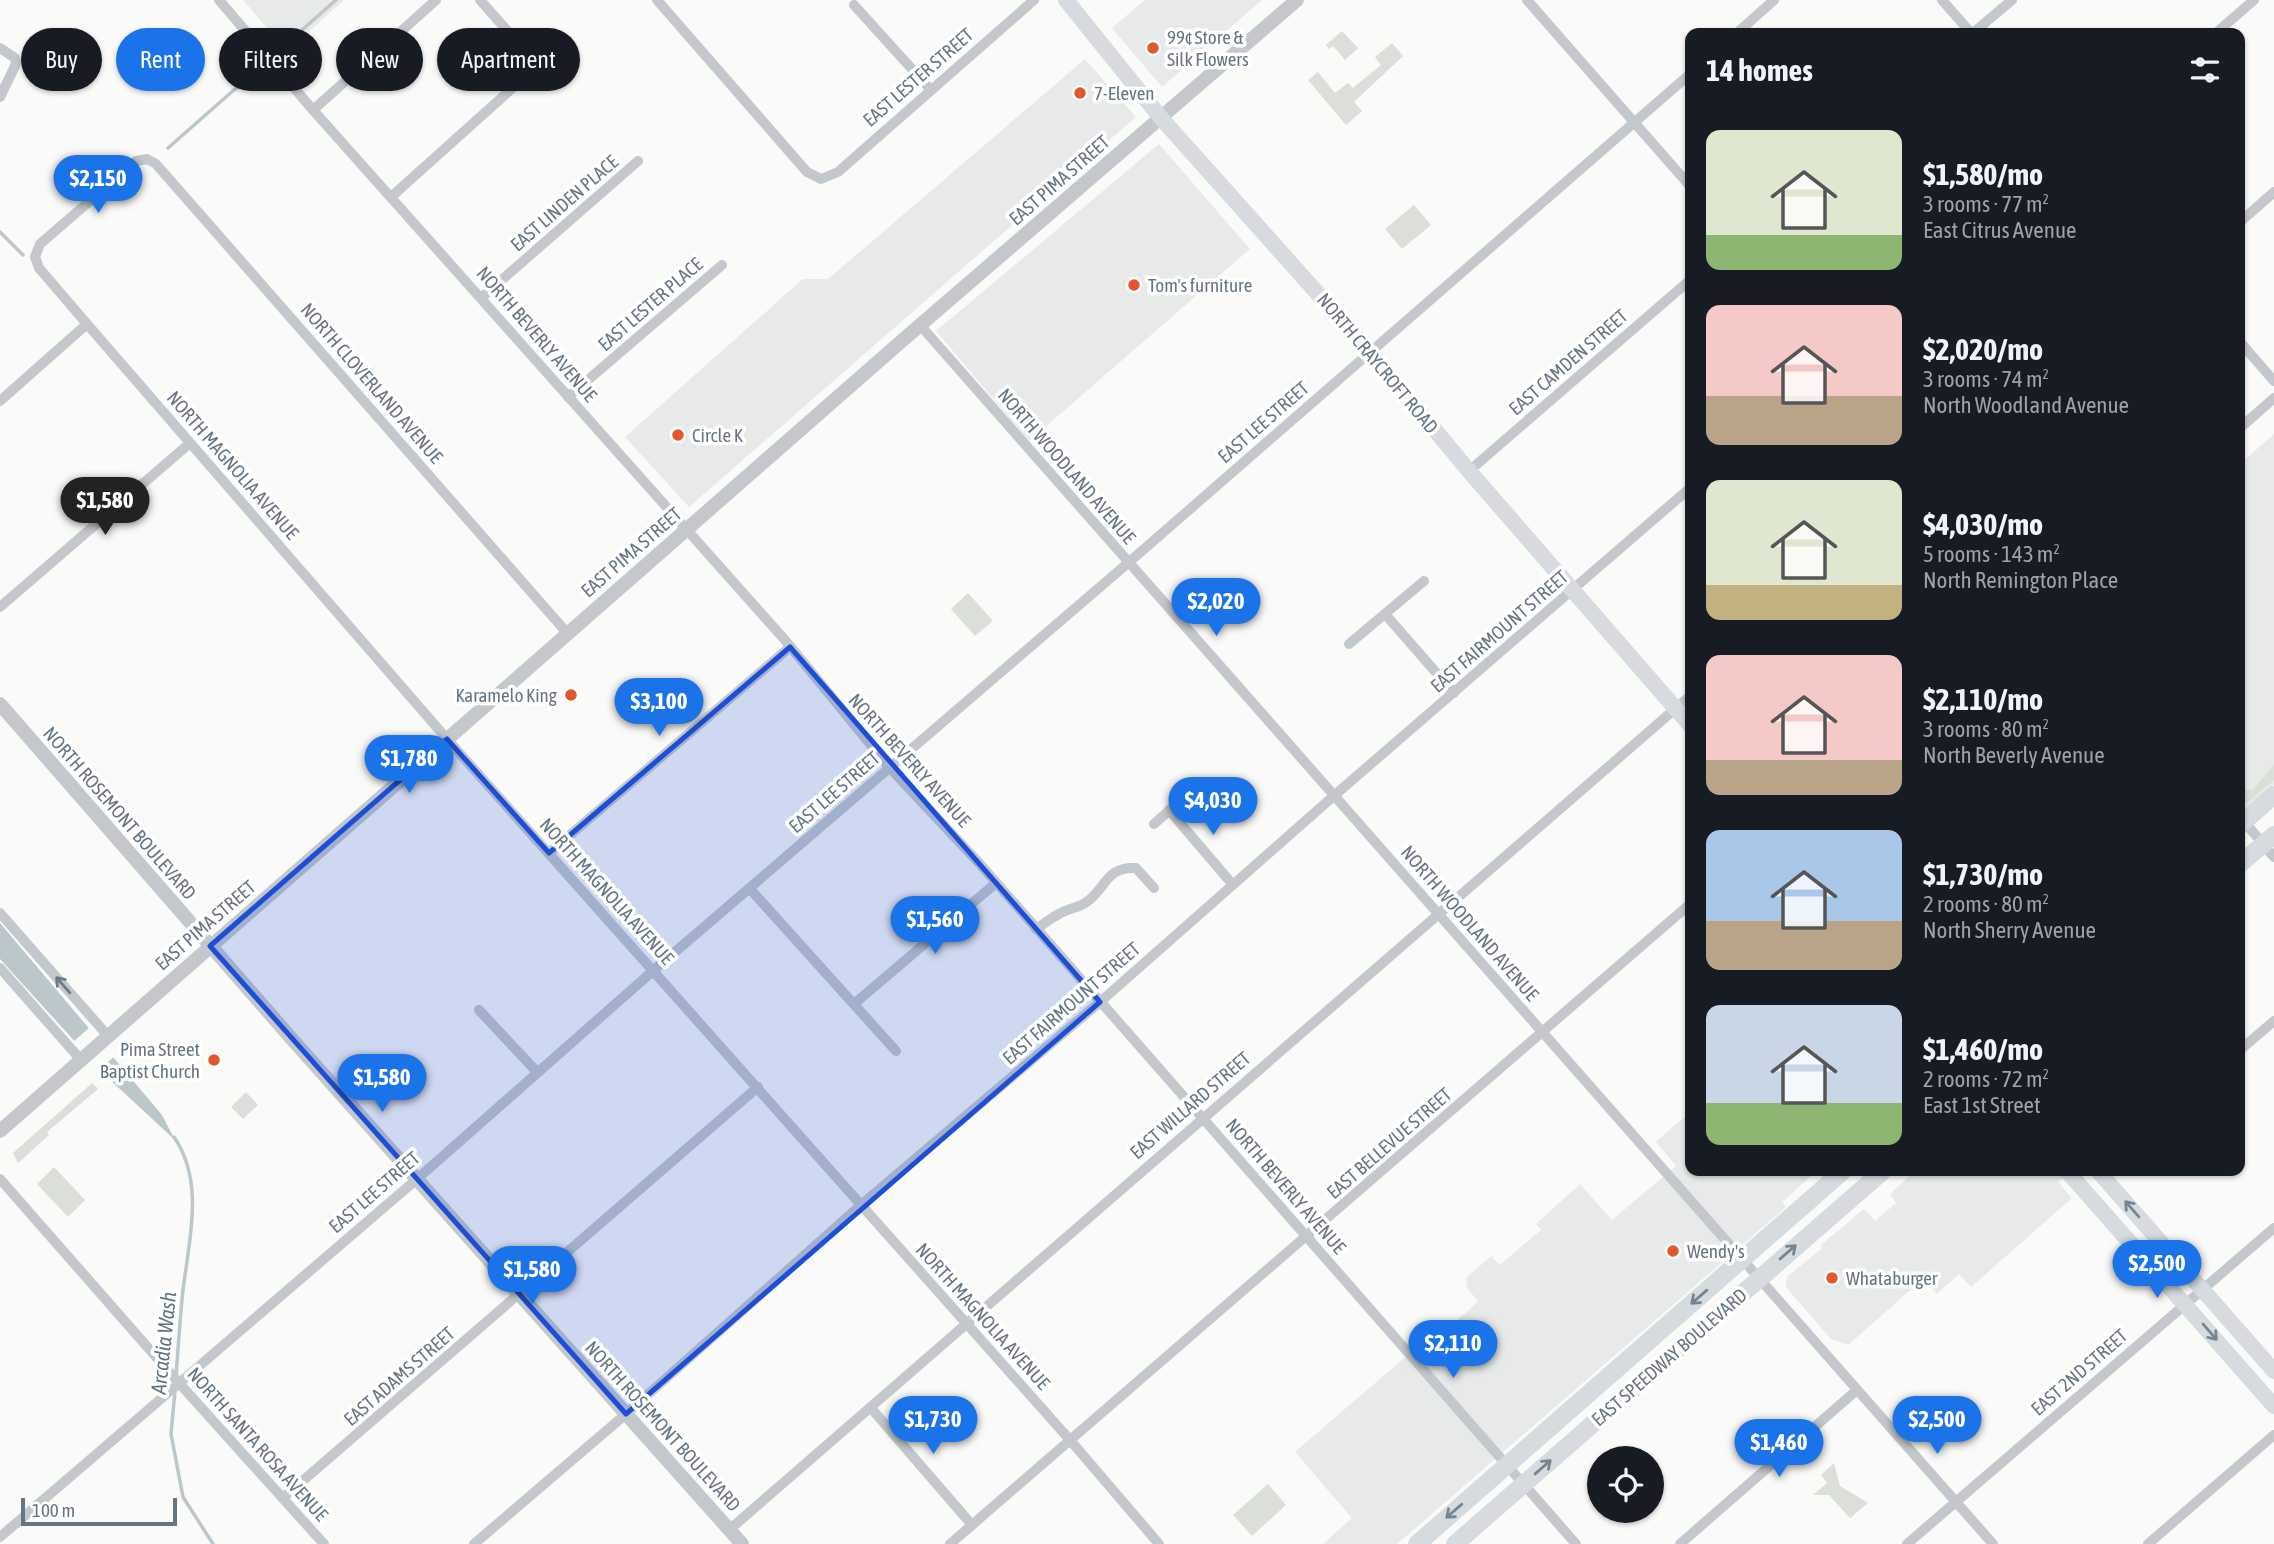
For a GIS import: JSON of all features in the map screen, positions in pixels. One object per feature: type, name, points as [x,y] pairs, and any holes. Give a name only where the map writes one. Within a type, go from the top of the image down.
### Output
[{"type":"main road","name":"NORTH CRAYCROFT ROAD","points":[[1066,0],[1161,117],[1370,352],[1469,471],[1685,719]]},
{"type":"main road","points":[[2245,818],[2274,795]]},
{"type":"main road","points":[[2245,861],[2270,845]]},
{"type":"main road","name":"EAST SPEEDWAY BOULEVARD","points":[[1417,1544],[1837,1176]]},
{"type":"main road","name":"EAST SPEEDWAY BOULEVARD","points":[[1455,1544],[1877,1176]]},
{"type":"main road","points":[[2071,1176],[2274,1406]]},
{"type":"main road","points":[[2103,1176],[2274,1371]]},
{"type":"street","name":"NORTH BEVERLY AVENUE","points":[[219,0],[313,110],[687,529],[790,647],[889,767],[996,883],[1203,1117],[1576,1544]]},
{"type":"street","points":[[313,110],[436,0]]},
{"type":"street","points":[[391,197],[527,75],[527,52],[480,0]]},
{"type":"street","name":"EAST LESTER STREET","points":[[657,0],[807,172],[822,182],[838,172],[1034,0]]},
{"type":"street","points":[[1743,28],[1774,0]]},
{"type":"street","points":[[1942,0],[1967,28]]},
{"type":"street","points":[[1978,28],[2012,0]]},
{"type":"street","points":[[2222,28],[2254,0]]},
{"type":"street","name":"EAST PIMA STREET","points":[[0,1131],[1292,2]]},
{"type":"street","points":[[1534,3],[1685,180]]},
{"type":"street","points":[[854,5],[930,89]]},
{"type":"street","points":[[0,48],[15,58],[16,64],[5,73],[0,97]]},
{"type":"street","name":"EAST LEE STREET","points":[[0,1537],[417,1179],[654,970],[1128,563],[1685,78]]},
{"type":"street","name":"NORTH MAGNOLIA AVENUE","points":[[147,159],[136,161],[40,244],[35,257],[39,268],[447,739],[758,1087],[1159,1544]]},
{"type":"street","name":"NORTH CLOVERLAND AVENUE","points":[[147,159],[156,164],[568,634]]},
{"type":"street","name":"EAST LINDEN PLACE","points":[[481,298],[639,162]]},
{"type":"street","points":[[2245,218],[2274,192]]},
{"type":"street","name":"EAST LESTER PLACE","points":[[569,397],[722,265]]},
{"type":"street","name":"EAST CAMDEN STREET","points":[[1469,471],[1685,283]]},
{"type":"street","points":[[0,401],[88,324]]},
{"type":"street","name":"NORTH WOODLAND AVENUE","points":[[920,325],[1128,563],[1336,794],[1438,914],[1993,1544]]},
{"type":"street","points":[[2245,348],[2274,382]]},
{"type":"street","points":[[2245,424],[2274,398]]},
{"type":"street","points":[[0,607],[190,443]]},
{"type":"street","name":"EAST FAIRMOUNT STREET","points":[[474,1544],[626,1414],[861,1205],[1100,1002],[1685,492]]},
{"type":"street","points":[[1349,644],[1424,581]]},
{"type":"street","points":[[1385,614],[1454,693]]},
{"type":"street","points":[[549,853],[790,647]]},
{"type":"street","name":"EAST WILLARD STREET","points":[[729,1530],[933,1356],[965,1324],[1685,701]]},
{"type":"street","name":"NORTH ROSEMONT BOULEVARD","points":[[0,704],[210,946],[741,1544]]},
{"type":"street","points":[[1154,824],[1189,793]]},
{"type":"street","points":[[1169,810],[1233,885]]},
{"type":"street","points":[[2245,824],[2270,845]]},
{"type":"street","points":[[1036,929],[1060,913],[1087,902],[1103,882],[1125,867],[1136,868],[1154,888]]},
{"type":"street","points":[[854,1004],[996,883]]},
{"type":"street","points":[[750,889],[896,1051]]},
{"type":"street","name":"EAST BELLEVUE STREET","points":[[950,1544],[1685,908]]},
{"type":"street","points":[[0,913],[106,1037]]},
{"type":"street","points":[[0,968],[84,1057]]},
{"type":"street","points":[[479,1010],[537,1072]]},
{"type":"street","points":[[2245,1046],[2274,1021]]},
{"type":"street","name":"EAST ADAMS STREET","points":[[284,1497],[758,1087]]},
{"type":"street","name":"NORTH SANTA ROSA AVENUE","points":[[0,1179],[324,1544]]},
{"type":"street","name":"EAST 2ND STREET","points":[[1907,1544],[2274,1228]]},
{"type":"street","points":[[1680,1544],[1857,1391]]},
{"type":"street","points":[[871,1408],[972,1525]]},
{"type":"street","points":[[2148,1544],[2274,1435]]},
{"type":"highlighted area","points":[[790,647],[1100,1002],[626,1414],[210,946],[447,739],[549,853]]},
{"type":"shaded area","points":[[243,0],[344,0],[313,28],[267,28]]},
{"type":"shaded area","points":[[1145,0],[1262,0],[1162,87],[1112,28]]},
{"type":"shaded area","points":[[1342,31],[1358,48],[1345,60],[1333,46],[1329,49],[1326,45]]},
{"type":"shaded area","points":[[1392,43],[1403,56],[1354,102],[1362,111],[1346,125],[1308,80],[1318,72],[1335,93],[1348,83],[1353,88],[1381,65],[1375,57]]},
{"type":"shaded area","points":[[1085,59],[1136,117],[689,507],[625,437],[803,279],[828,279]]},
{"type":"shaded area","points":[[1159,144],[1250,249],[1029,441],[936,331]]},
{"type":"shaded area","points":[[1414,205],[1431,225],[1402,249],[1385,229]]},
{"type":"shaded area","points":[[2274,434],[2274,785],[2245,810],[2245,460]]},
{"type":"shaded area","points":[[968,593],[993,621],[975,636],[951,609]]},
{"type":"shaded area","points":[[2274,765],[2274,780],[2245,802],[2245,789],[2252,791]]},
{"type":"shaded area","points":[[0,923],[162,1115],[175,1140],[108,1078],[0,959]]},
{"type":"shaded area","points":[[92,1083],[98,1089],[47,1132],[49,1135],[18,1163],[13,1153]]},
{"type":"shaded area","points":[[246,1092],[258,1105],[243,1119],[231,1107]]},
{"type":"shaded area","points":[[1685,1116],[1685,1176],[1811,1176],[1782,1202],[1786,1207],[1397,1544],[1323,1544],[1352,1518],[1295,1452],[1403,1359],[1417,1355],[1478,1302],[1467,1287],[1466,1278],[1491,1256],[1500,1265],[1541,1230],[1536,1224],[1580,1184],[1612,1220],[1676,1166],[1656,1142]]},
{"type":"shaded area","points":[[54,1167],[85,1200],[68,1217],[37,1184]]},
{"type":"shaded area","points":[[1910,1176],[2061,1176],[2063,1178],[2058,1182],[2072,1198],[1971,1287],[1959,1274],[1937,1294],[1923,1279],[1848,1345],[1831,1339],[1785,1286],[1788,1276],[1864,1209],[1875,1221],[1896,1203],[1890,1194]]},
{"type":"shaded area","points":[[1834,1463],[1840,1486],[1868,1503],[1850,1518],[1829,1495],[1813,1495],[1827,1483],[1821,1475]]},
{"type":"shaded area","points":[[1268,1484],[1286,1505],[1252,1536],[1233,1515]]},
{"type":"pier","points":[[91,1026],[116,1055],[98,1071],[72,1043]]},
{"type":"waterway","points":[[168,148],[336,0]]},
{"type":"waterway","points":[[0,232],[23,255]]},
{"type":"waterway","name":"Arcadia Wash","points":[[174,1137],[184,1154],[192,1192],[191,1231],[176,1377]]},
{"type":"waterway","name":"Arcadia Wash","points":[[175,1391],[171,1434],[183,1497],[213,1544]]},
{"type":"place","name":"99¢ Store & Silk Flowers","points":[[1153,48]]},
{"type":"place","name":"7-Eleven","points":[[1080,93]]},
{"type":"place","name":"Tom's furniture","points":[[1134,285]]},
{"type":"place","name":"Circle K","points":[[678,435]]},
{"type":"place","name":"Karamelo King","points":[[571,695]]},
{"type":"place","name":"Pima Street Baptist Church","points":[[214,1060]]},
{"type":"place","name":"Wendy's","points":[[1673,1251]]},
{"type":"place","name":"Whataburger","points":[[1832,1278]]}]
